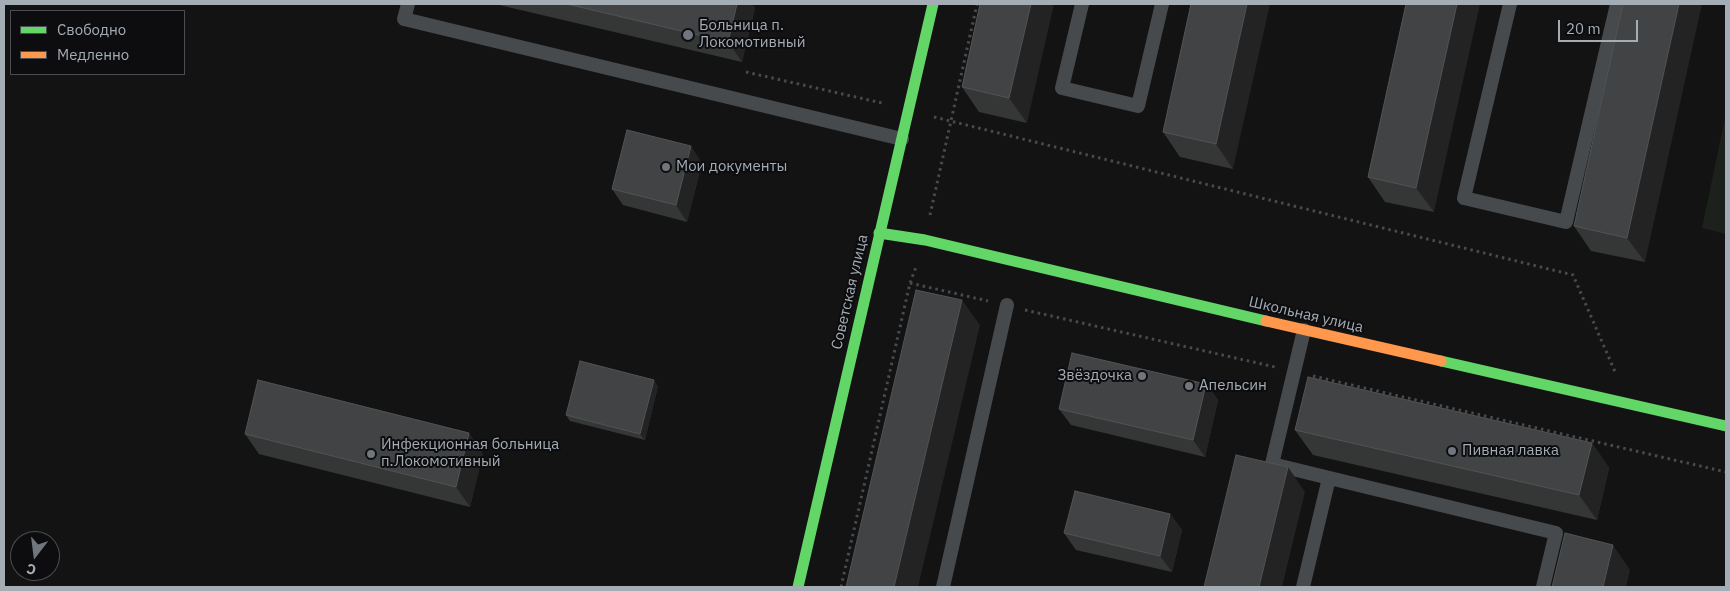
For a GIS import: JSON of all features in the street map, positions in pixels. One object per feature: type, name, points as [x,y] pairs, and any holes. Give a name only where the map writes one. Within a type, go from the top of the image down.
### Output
[{"type":"street","name":"Советская улица","points":[[798,587],[932,4]]},
{"type":"street","name":"Школьная улица","points":[[880,232],[924,240],[1304,330],[1726,426]]},
{"type":"lane","points":[[408,4],[404,19],[902,139]]},
{"type":"lane","points":[[1082,4],[1062,88],[1138,106],[1162,4]]},
{"type":"lane","points":[[1510,4],[1464,198],[1566,222],[1617,4]]},
{"type":"lane","points":[[944,587],[1007,306]]},
{"type":"lane","points":[[1304,330],[1272,464],[1556,533],[1542,587]]},
{"type":"lane","points":[[1303,587],[1329,478]]},
{"type":"path","points":[[841,587],[910,283],[924,240],[977,4]]},
{"type":"path","points":[[746,72],[908,108],[951,122],[1574,275],[1629,405]]},
{"type":"path","points":[[910,283],[1726,472]]},
{"type":"shaded area","points":[[1726,113],[1726,234],[1702,228]]},
{"type":"building","points":[[567,4],[737,4],[728,42]]},
{"type":"building","points":[[980,4],[1031,4],[1009,98],[962,87]]},
{"type":"building","points":[[1191,4],[1247,4],[1216,144],[1163,132]]},
{"type":"building","points":[[1406,4],[1457,4],[1416,188],[1368,177]]},
{"type":"building","points":[[1623,4],[1679,4],[1627,238],[1574,226]]},
{"type":"building","points":[[627,130],[691,146],[676,205],[612,189]]},
{"type":"building","points":[[916,290],[962,300],[894,587],[846,587]]},
{"type":"building","points":[[1072,353],[1206,384],[1193,440],[1059,409]]},
{"type":"building","points":[[580,361],[654,380],[640,434],[566,415]]},
{"type":"building","points":[[1308,377],[1592,443],[1579,495],[1295,430]]},
{"type":"building","name":"Инфекционная больница п.Локомотивный","points":[[258,380],[469,433],[456,487],[245,434]]},
{"type":"building","points":[[1236,455],[1288,467],[1259,587],[1204,587]]},
{"type":"building","points":[[1075,491],[1170,514],[1160,556],[1064,533]]},
{"type":"building","points":[[1565,533],[1613,545],[1603,587],[1552,587]]},
{"type":"traffic: fast","points":[[798,587],[933,4]]},
{"type":"traffic: fast","points":[[879,233],[925,240],[1266,321]]},
{"type":"traffic: fast","points":[[1441,361],[1726,426]]},
{"type":"traffic: slow","points":[[1266,321],[1441,361]]},
{"type":"place","name":"Больница п. Локомотивный","points":[[688,35]]},
{"type":"place","name":"Мои документы","points":[[666,167]]},
{"type":"place","name":"Звёздочка","points":[[1142,376]]},
{"type":"place","name":"Апельсин","points":[[1189,386]]},
{"type":"place","name":"Пивная лавка","points":[[1452,451]]},
{"type":"place","name":"Инфекционная больница п.Локомотивный","points":[[371,454]]}]
